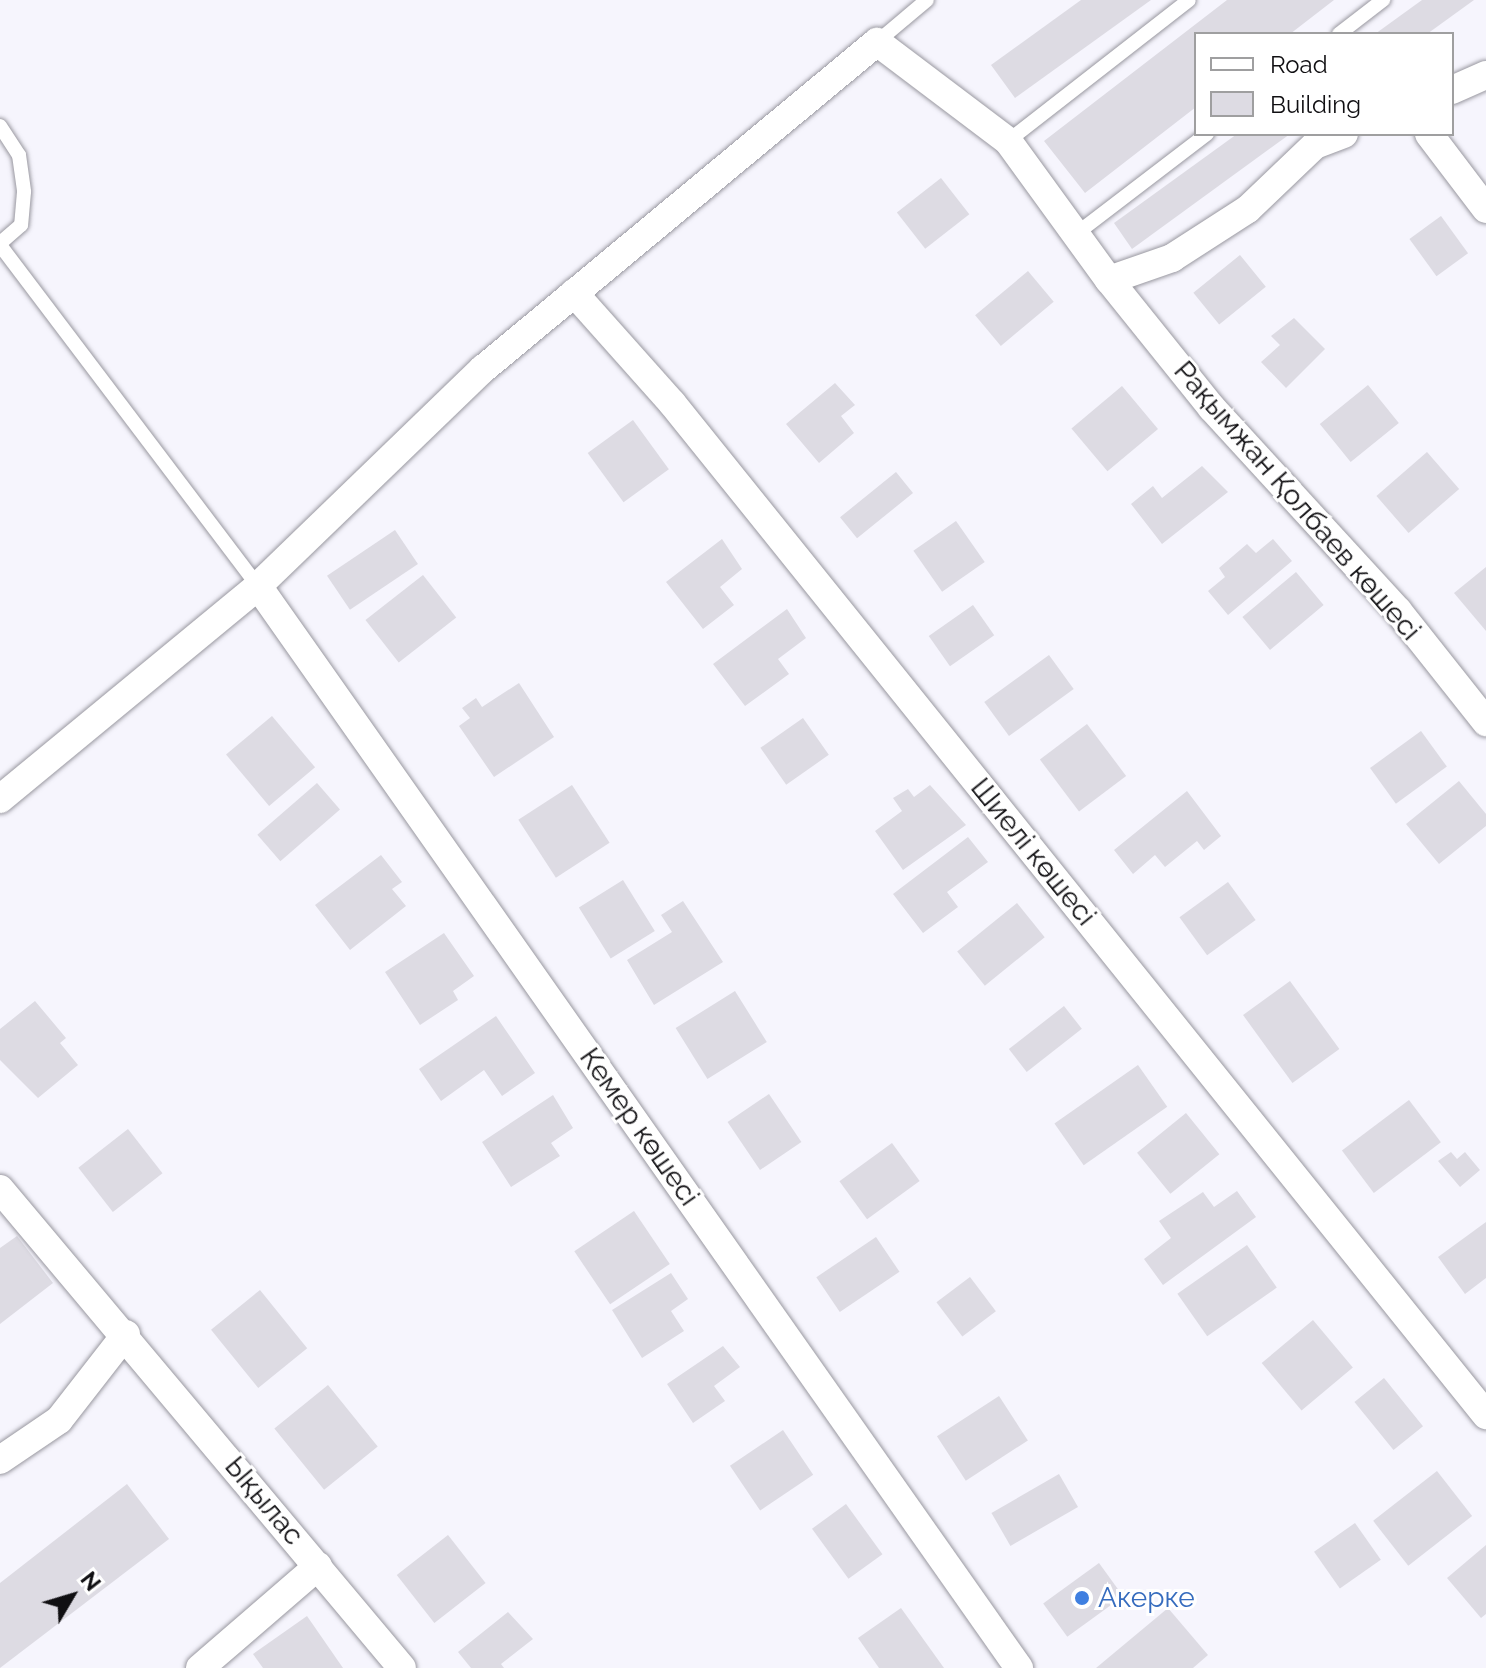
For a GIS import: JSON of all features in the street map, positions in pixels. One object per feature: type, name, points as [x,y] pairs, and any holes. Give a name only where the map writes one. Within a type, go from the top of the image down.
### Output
[{"type":"street","name":"Рақымжан Қолбаев көшесі","points":[[877,42],[1008,141],[1109,280],[1212,408],[1398,611],[1486,722]]},
{"type":"street","points":[[0,799],[258,586],[460,390],[877,42]]},
{"type":"street","points":[[1454,89],[1486,75]]},
{"type":"street","points":[[1109,280],[1172,258],[1248,209],[1315,145],[1339,136]]},
{"type":"street","points":[[1431,136],[1486,209]]},
{"type":"street","name":"Шиелі көшесі","points":[[574,293],[672,403],[1486,1415]]},
{"type":"street","name":"Кемер көшесі","points":[[258,586],[1019,1668]]},
{"type":"street","name":"Ықылас","points":[[0,1189],[126,1334],[402,1668]]},
{"type":"street","points":[[0,1460],[59,1420],[126,1334]]},
{"type":"street","points":[[200,1668],[318,1566]]},
{"type":"lane","points":[[877,42],[927,0]]},
{"type":"lane","points":[[1008,141],[1189,0]]},
{"type":"lane","points":[[1342,32],[1383,0]]},
{"type":"lane","points":[[0,126],[19,155],[24,192],[21,225],[0,244],[258,586]]},
{"type":"lane","points":[[1076,234],[1204,136]]},
{"type":"building","points":[[1081,0],[1151,0],[1015,98],[991,65]]},
{"type":"building","points":[[1227,0],[1334,0],[1293,32],[1194,32],[1194,109],[1085,193],[1044,141]]},
{"type":"building","points":[[1422,0],[1474,0],[1430,32],[1378,32]]},
{"type":"building","points":[[1234,136],[1287,136],[1132,249],[1114,223]]},
{"type":"building","points":[[941,178],[969,214],[925,249],[897,212]]},
{"type":"building","points":[[1441,216],[1468,253],[1436,276],[1409,239]]},
{"type":"building","points":[[1240,255],[1266,287],[1219,325],[1193,293]]},
{"type":"building","points":[[1028,271],[1054,302],[1001,346],[975,315]]},
{"type":"building","points":[[1294,318],[1325,349],[1286,388],[1261,362],[1280,345],[1271,336]]},
{"type":"building","points":[[835,383],[855,405],[841,416],[854,433],[819,463],[786,424]]},
{"type":"building","points":[[1368,385],[1399,423],[1351,462],[1320,424]]},
{"type":"building","points":[[1122,386],[1158,429],[1107,471],[1071,428]]},
{"type":"building","points":[[633,420],[669,469],[624,502],[588,453]]},
{"type":"building","points":[[1427,452],[1459,489],[1409,533],[1376,496]]},
{"type":"building","points":[[1202,466],[1228,492],[1162,544],[1131,504],[1153,486],[1162,498]]},
{"type":"building","points":[[896,472],[913,493],[857,538],[840,517]]},
{"type":"building","points":[[956,521],[985,562],[942,592],[913,551]]},
{"type":"building","points":[[395,530],[418,564],[350,610],[327,576]]},
{"type":"building","points":[[722,539],[742,569],[720,587],[734,605],[703,629],[666,582]]},
{"type":"building","points":[[1273,539],[1292,561],[1228,615],[1208,591],[1225,577],[1219,568],[1247,544],[1256,553]]},
{"type":"building","points":[[1486,567],[1486,631],[1454,593]]},
{"type":"building","points":[[1296,572],[1324,605],[1270,650],[1242,617]]},
{"type":"building","points":[[423,575],[456,618],[399,662],[365,620]]},
{"type":"building","points":[[973,605],[994,635],[950,666],[929,636]]},
{"type":"building","points":[[787,609],[806,638],[778,659],[789,674],[745,706],[713,664]]},
{"type":"building","points":[[1049,655],[1074,689],[1009,736],[984,702]]},
{"type":"building","points":[[519,683],[554,737],[494,777],[459,726],[470,718],[462,708],[476,698],[482,707]]},
{"type":"building","points":[[272,716],[315,767],[269,806],[226,755]]},
{"type":"building","points":[[803,718],[829,755],[786,785],[760,748]]},
{"type":"building","points":[[1087,724],[1126,776],[1079,811],[1040,760]]},
{"type":"building","points":[[1421,731],[1447,767],[1396,804],[1370,768]]},
{"type":"building","points":[[1459,781],[1486,814],[1486,826],[1439,864],[1406,824]]},
{"type":"building","points":[[317,783],[340,809],[280,861],[257,835]]},
{"type":"building","points":[[572,785],[610,843],[556,878],[518,820]]},
{"type":"building","points":[[930,785],[966,825],[903,870],[875,831],[902,811],[893,798],[908,789],[914,797]]},
{"type":"building","points":[[1187,791],[1221,836],[1204,850],[1197,841],[1165,867],[1155,855],[1133,874],[1114,850]]},
{"type":"building","points":[[968,837],[988,862],[947,892],[958,907],[923,933],[893,894]]},
{"type":"building","points":[[381,855],[402,882],[392,889],[406,906],[350,950],[315,905]]},
{"type":"building","points":[[623,880],[655,931],[611,958],[579,908]]},
{"type":"building","points":[[1228,882],[1256,920],[1207,955],[1179,917]]},
{"type":"building","points":[[683,901],[723,962],[654,1005],[627,960],[672,932],[661,915]]},
{"type":"building","points":[[1017,903],[1045,937],[985,986],[957,951]]},
{"type":"building","points":[[444,933],[474,976],[453,991],[458,1000],[420,1025],[385,972]]},
{"type":"building","points":[[1290,981],[1339,1049],[1292,1083],[1243,1015]]},
{"type":"building","points":[[735,991],[767,1042],[707,1079],[676,1028]]},
{"type":"building","points":[[35,1001],[66,1038],[60,1043],[78,1065],[38,1098],[0,1060],[0,1029]]},
{"type":"building","points":[[1064,1006],[1082,1029],[1027,1072],[1009,1049]]},
{"type":"building","points":[[496,1016],[535,1073],[502,1096],[484,1070],[441,1101],[419,1069]]},
{"type":"building","points":[[1138,1065],[1167,1107],[1084,1165],[1054,1124]]},
{"type":"building","points":[[769,1094],[801,1142],[760,1170],[728,1122]]},
{"type":"building","points":[[553,1095],[573,1128],[551,1143],[560,1156],[511,1187],[482,1142]]},
{"type":"building","points":[[1409,1100],[1441,1142],[1374,1193],[1342,1151]]},
{"type":"building","points":[[1186,1113],[1219,1154],[1170,1194],[1137,1153]]},
{"type":"building","points":[[128,1129],[162,1173],[113,1212],[78,1168]]},
{"type":"building","points":[[892,1143],[920,1181],[867,1219],[839,1181]]},
{"type":"building","points":[[1451,1152],[1457,1159],[1465,1152],[1480,1170],[1460,1187],[1438,1161]]},
{"type":"building","points":[[1237,1191],[1256,1217],[1163,1285],[1144,1259],[1171,1238],[1159,1221],[1203,1192],[1214,1207]]},
{"type":"building","points":[[634,1211],[670,1264],[610,1304],[574,1251]]},
{"type":"building","points":[[1486,1222],[1486,1278],[1465,1294],[1438,1257]]},
{"type":"building","points":[[17,1236],[53,1283],[0,1324],[0,1248]]},
{"type":"building","points":[[876,1237],[899,1272],[840,1312],[816,1277]]},
{"type":"building","points":[[1247,1245],[1277,1288],[1207,1336],[1177,1294]]},
{"type":"building","points":[[671,1273],[688,1299],[671,1311],[684,1331],[642,1358],[612,1310]]},
{"type":"building","points":[[970,1277],[996,1311],[962,1337],[936,1302]]},
{"type":"building","points":[[260,1290],[307,1348],[258,1388],[211,1330]]},
{"type":"building","points":[[1313,1320],[1353,1367],[1302,1411],[1262,1363]]},
{"type":"building","points":[[723,1346],[740,1367],[714,1386],[725,1401],[693,1423],[667,1384]]},
{"type":"building","points":[[1384,1378],[1423,1426],[1393,1450],[1354,1402]]},
{"type":"building","points":[[328,1385],[378,1446],[324,1490],[274,1428]]},
{"type":"building","points":[[999,1396],[1028,1440],[966,1481],[937,1436]]},
{"type":"building","points":[[783,1430],[813,1475],[760,1511],[730,1466]]},
{"type":"building","points":[[1437,1471],[1472,1516],[1408,1566],[1373,1521]]},
{"type":"building","points":[[1059,1474],[1078,1507],[1010,1546],[991,1513]]},
{"type":"building","points":[[127,1484],[169,1539],[0,1668],[0,1583]]},
{"type":"building","points":[[846,1504],[882,1554],[848,1579],[812,1529]]},
{"type":"building","points":[[1355,1523],[1381,1560],[1340,1589],[1314,1552]]},
{"type":"building","points":[[448,1535],[486,1583],[434,1623],[397,1575]]},
{"type":"building","points":[[1486,1545],[1486,1614],[1481,1618],[1447,1578]]},
{"type":"building","name":"Акерке","points":[[1099,1563],[1123,1596],[1067,1637],[1043,1604]]},
{"type":"building","points":[[901,1608],[944,1668],[879,1668],[858,1638]]},
{"type":"building","points":[[1168,1608],[1208,1655],[1193,1668],[1096,1668]]},
{"type":"building","points":[[508,1612],[533,1639],[501,1664],[504,1668],[471,1668],[458,1652]]},
{"type":"building","points":[[307,1616],[343,1668],[263,1668],[253,1654]]},
{"type":"place","name":"Акерке","points":[[1082,1598]]}]
